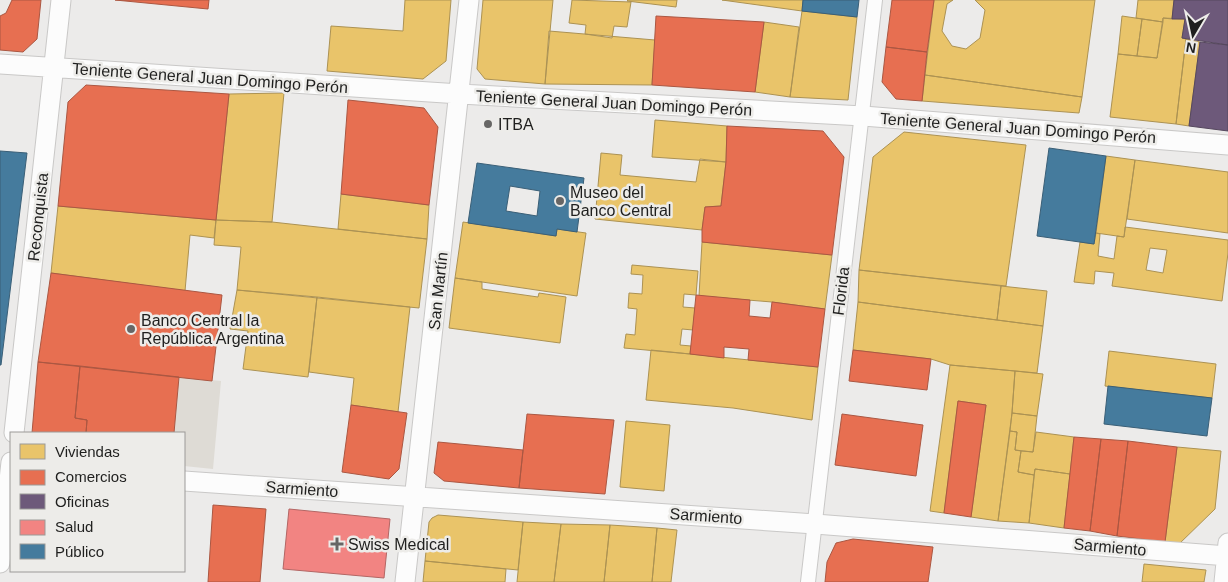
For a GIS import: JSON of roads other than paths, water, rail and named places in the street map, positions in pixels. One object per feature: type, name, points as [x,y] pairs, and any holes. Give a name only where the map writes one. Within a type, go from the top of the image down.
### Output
[{"type":"street","name":"Reconquista","points":[[14,432],[61,0]]},
{"type":"street","name":"San Martín","points":[[405,582],[469,0]]},
{"type":"street","name":"Florida","points":[[808,582],[875,0]]},
{"type":"street","name":"Teniente General Juan Domingo Perón","points":[[0,64],[460,94],[863,116],[1228,145]]},
{"type":"street","points":[[0,563],[8,468]]},
{"type":"street","name":"Sarmiento","points":[[185,481],[1227,552]]},
{"type":"street","points":[[1224,582],[1227,552]]},
{"type":"place","name":"ITBA","points":[[488,124]]},
{"type":"place","name":"Museo del Banco Central","points":[[560,201]]},
{"type":"place","name":"Banco Central la República Argentina","points":[[131,329]]},
{"type":"place","name":"Swiss Medical","points":[[337,544]]}]
